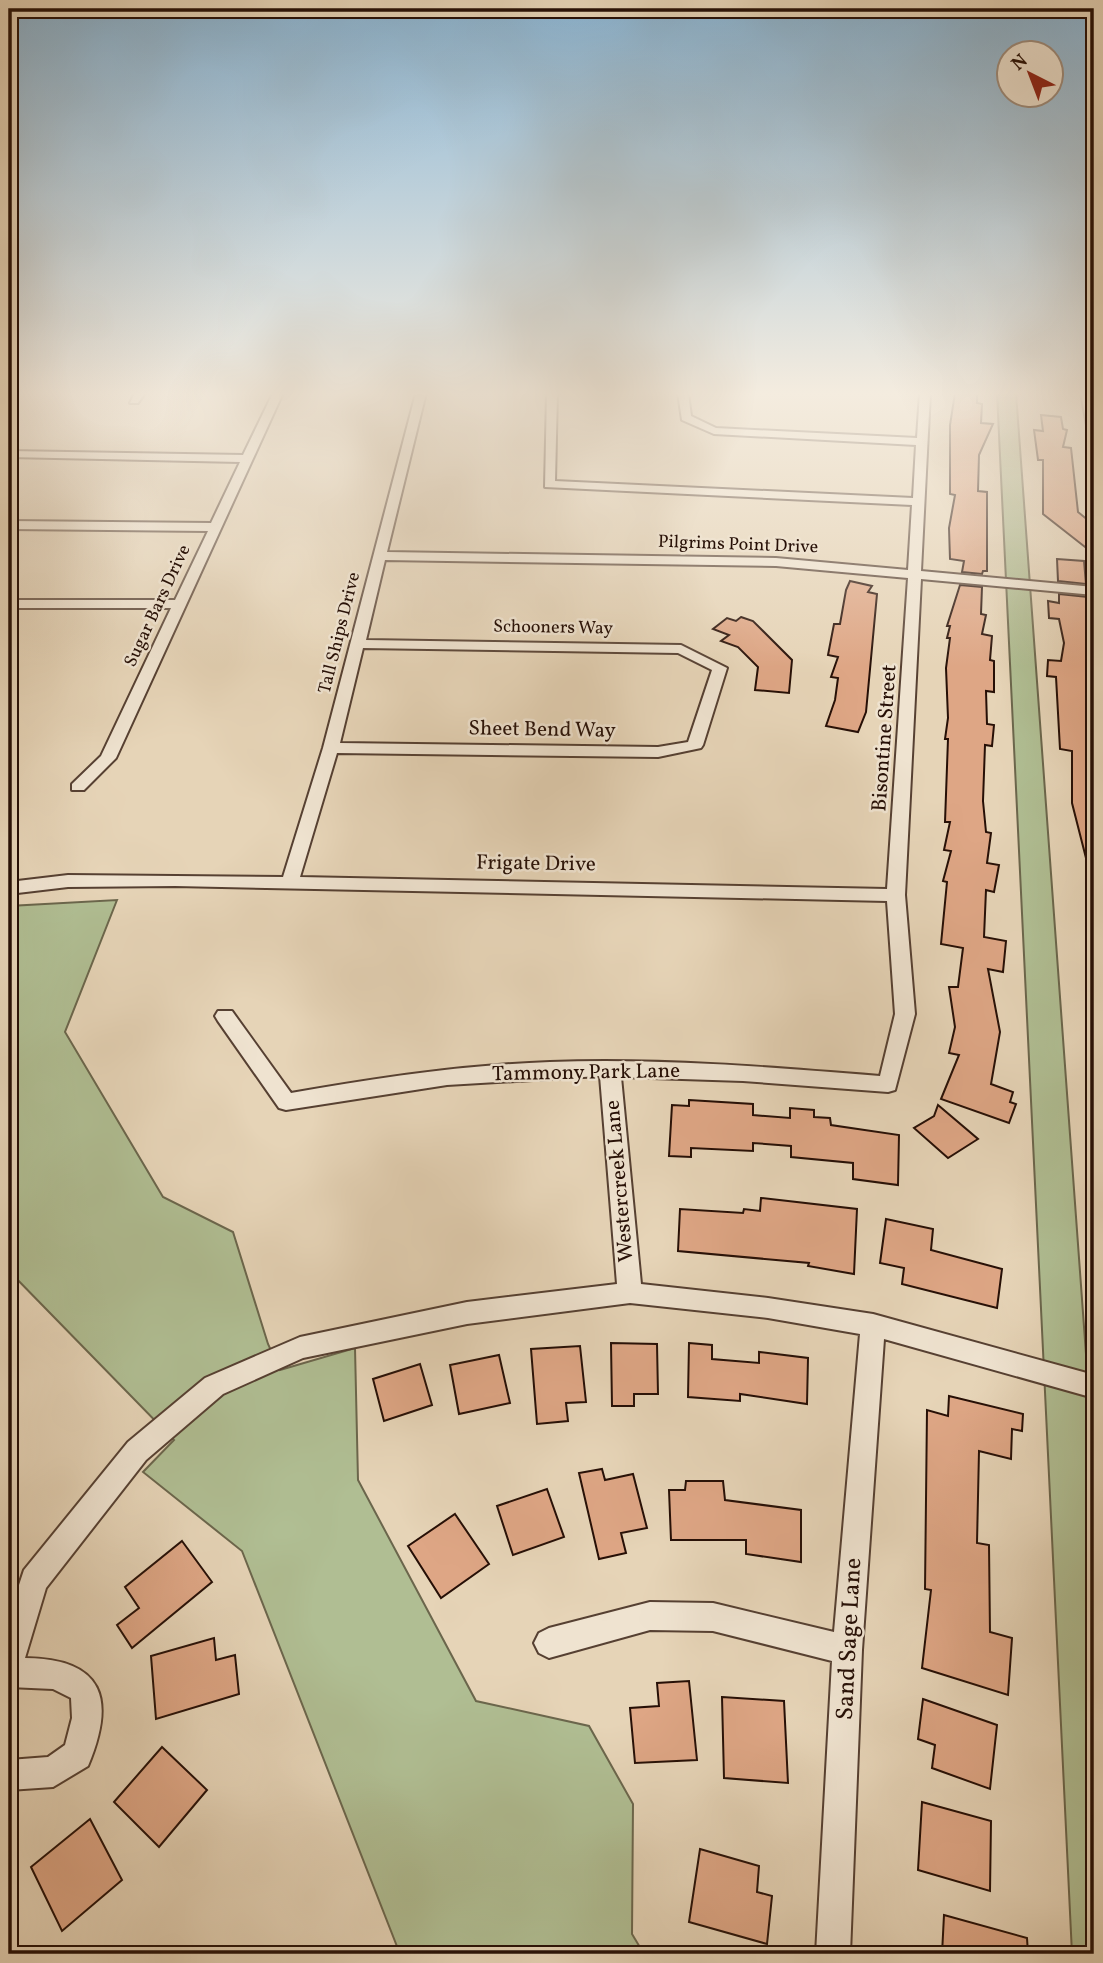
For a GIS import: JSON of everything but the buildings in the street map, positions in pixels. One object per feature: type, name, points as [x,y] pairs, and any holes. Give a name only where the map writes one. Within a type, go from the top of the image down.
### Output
[{"type":"street","name":"Sugar Bars Drive","points":[[78,787],[108,758],[235,485]]},
{"type":"street","name":"Tall Ships Drive","points":[[290,881],[331,748],[398,485]]},
{"type":"street","points":[[562,485],[920,502]]},
{"type":"street","name":"Bisontine Street","points":[[888,1084],[905,1014],[896,895],[921,485]]},
{"type":"street","points":[[9,525],[216,527]]},
{"type":"street","name":"Pilgrims Point Drive","points":[[380,556],[776,562],[1094,591]]},
{"type":"street","points":[[9,604],[181,604]]},
{"type":"street","name":"Schooners Way","points":[[357,644],[681,649],[720,668],[712,692]]},
{"type":"street","name":"Sheet Bend Way","points":[[331,748],[657,752],[695,745],[712,692]]},
{"type":"street","name":"Frigate Drive","points":[[9,888],[68,881],[175,880],[896,895]]},
{"type":"street","name":"Tammony Park Lane","points":[[225,1016],[286,1102],[394,1082],[503,1072],[744,1072],[888,1084]]},
{"type":"street","name":"Westercreek Lane","points":[[610,1070],[630,1293]]},
{"type":"street","points":[[9,1661],[34,1580],[137,1451],[214,1386],[300,1348],[467,1313],[630,1293],[768,1308],[873,1325],[1094,1386]]},
{"type":"street","name":"Sand Sage Lane","points":[[833,1954],[848,1650],[873,1325]]},
{"type":"street","points":[[549,1643],[650,1616],[700,1617],[848,1650]]},
{"type":"street","points":[[9,1672],[51,1673],[78,1684],[88,1698],[87,1721],[77,1755],[53,1772],[9,1775]]},
{"type":"green space","points":[[1001,485],[1023,485],[1094,1464],[1094,1954],[1072,1954]]},
{"type":"green space","points":[[117,900],[65,1032],[163,1197],[233,1232],[268,1344],[280,1370],[355,1348],[358,1480],[476,1701],[589,1726],[633,1804],[632,1934],[644,1954],[400,1954],[242,1551],[143,1472],[174,1440],[9,1271],[9,906]]}]
